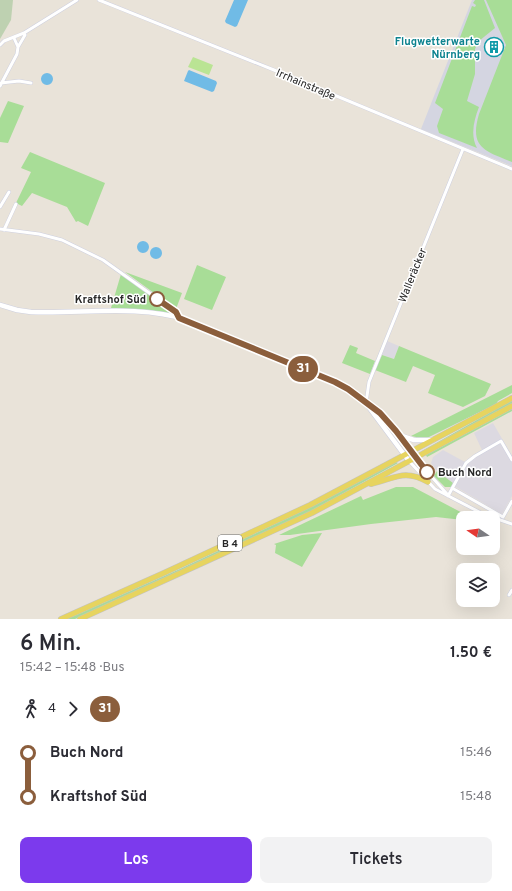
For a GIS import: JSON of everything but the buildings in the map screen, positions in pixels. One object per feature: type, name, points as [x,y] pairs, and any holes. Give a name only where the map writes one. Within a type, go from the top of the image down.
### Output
[{"type":"main road","name":"B 4","points":[[61,619],[310,505],[512,398]]},
{"type":"main road","name":"B 4","points":[[80,619],[312,512],[512,406]]},
{"type":"main road","name":"B 4","points":[[364,485],[376,483],[397,476],[408,475],[428,482]]},
{"type":"street","points":[[0,45],[4,41],[24,33],[77,0]]},
{"type":"street","name":"Irrhainstraße","points":[[99,0],[274,70],[512,169]]},
{"type":"street","points":[[1,85],[17,54],[18,46],[24,33]]},
{"type":"street","points":[[14,38],[18,46]]},
{"type":"street","points":[[1,85],[19,81],[31,83]]},
{"type":"street","name":"Walleräcker","points":[[366,403],[369,382],[463,149]]},
{"type":"street","points":[[0,207],[10,192]]},
{"type":"street","points":[[16,204],[2,229],[52,236],[104,260],[176,312],[179,318]]},
{"type":"street","points":[[0,305],[31,312],[126,310],[151,312],[179,318],[335,382],[348,389],[380,413],[415,458],[448,496]]},
{"type":"street","points":[[366,403],[404,456],[435,489],[483,514],[502,518]]},
{"type":"street","points":[[398,435],[414,440],[433,440]]},
{"type":"street","points":[[448,496],[466,463],[475,456],[501,442],[512,460]]},
{"type":"street","points":[[452,488],[512,524]]},
{"type":"street","points":[[502,518],[512,501]]},
{"type":"street","points":[[509,595],[512,590]]},
{"type":"shaded area","points":[[472,0],[512,0],[512,166],[421,129]]},
{"type":"shaded area","points":[[387,341],[399,346],[394,359],[382,355]]},
{"type":"shaded area","points":[[493,423],[512,456],[512,496],[502,514],[500,511],[497,511],[456,487],[437,471],[431,463],[433,457],[443,450],[465,462],[482,450],[474,433]]},
{"type":"green space","points":[[0,0],[13,0],[11,20],[0,39]]},
{"type":"green space","points":[[475,0],[484,0],[495,28],[479,41],[475,49],[475,74],[467,101],[479,107],[474,122],[473,133],[477,148],[439,133],[437,126],[443,109],[435,103],[472,6],[475,7],[476,5],[473,3]]},
{"type":"green space","points":[[486,0],[512,0],[512,162],[487,151],[478,141],[476,134],[476,125],[479,114],[506,45]]},
{"type":"green space","points":[[193,57],[213,65],[209,75],[188,67]]},
{"type":"green space","points":[[8,101],[24,106],[8,143],[0,142],[0,118]]},
{"type":"green space","points":[[30,152],[105,183],[88,226],[78,221],[76,222],[67,207],[32,193],[22,206],[16,203],[31,172],[21,168]]},
{"type":"green space","points":[[197,265],[226,277],[212,310],[184,299]]},
{"type":"green space","points":[[125,272],[182,293],[176,309]]},
{"type":"green space","points":[[121,274],[174,315],[150,310],[111,308]]},
{"type":"green space","points":[[350,345],[358,348],[356,353],[375,361],[370,374],[342,363]]},
{"type":"green space","points":[[399,346],[491,384],[485,396],[463,407],[428,393],[435,375],[413,366],[406,382],[375,370],[382,355],[394,359]]},
{"type":"green space","points":[[512,385],[512,393],[498,401],[496,404],[427,438],[415,439],[416,437],[411,436]]},
{"type":"green space","points":[[512,400],[512,404],[422,451]]},
{"type":"green space","points":[[512,409],[512,411],[427,457],[426,455]]},
{"type":"green space","points":[[396,462],[398,463],[311,511],[150,586],[75,619],[67,619],[180,569],[288,518]]},
{"type":"green space","points":[[437,471],[453,483],[451,487],[445,487],[434,476]]},
{"type":"green space","points":[[396,487],[413,487],[459,511],[456,511],[456,519],[436,517],[290,535],[279,535],[361,496],[363,500]]},
{"type":"green space","points":[[322,533],[302,567],[275,553],[276,545],[274,544],[302,535]]},
{"type":"water","points":[[234,0],[248,0],[237,26],[235,27],[226,23],[225,21]]},
{"type":"water","points":[[189,70],[216,81],[217,83],[214,91],[212,92],[184,81]]},
{"type":"water","points":[[49,73],[52,74],[52,84],[45,85],[42,84],[41,77],[42,74]]},
{"type":"water","points":[[145,241],[148,242],[148,252],[141,253],[138,252],[137,245],[138,242]]},
{"type":"water","points":[[158,247],[161,248],[161,258],[154,259],[151,258],[150,251],[151,248]]},
{"type":"bus line","name":"31","points":[[157,299],[176,312],[179,318],[335,382],[348,389],[380,413],[396,431],[427,472]]},
{"type":"place","name":"Flugwetterwarte Nürnberg","points":[[494,47]]},
{"type":"place","name":"Kraftshof Süd","points":[[157,299]]},
{"type":"place","name":"Buch Nord","points":[[427,472]]}]
